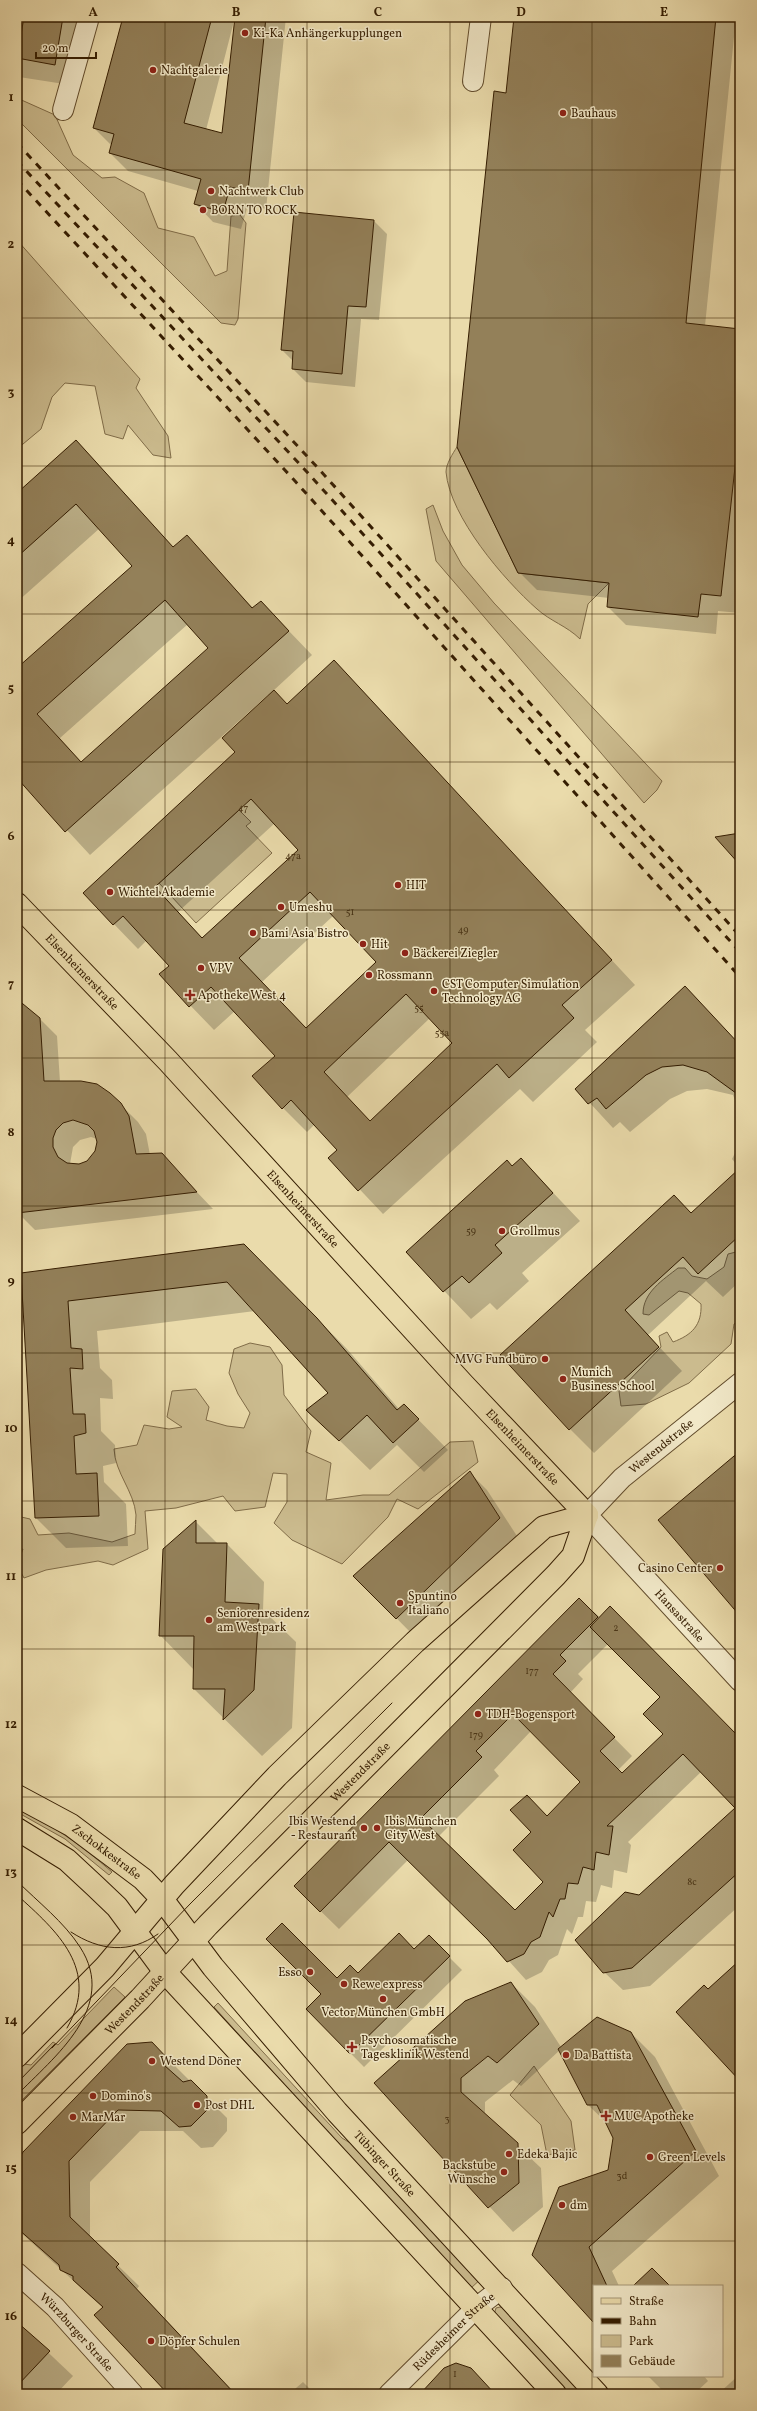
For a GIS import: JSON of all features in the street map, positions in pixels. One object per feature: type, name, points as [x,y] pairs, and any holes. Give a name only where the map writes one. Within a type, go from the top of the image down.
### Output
[{"type":"main road","name":"Elsenheimerstraße","points":[[20,912],[168,1060],[463,1384],[587,1514]]},
{"type":"main road","name":"Westendstraße","points":[[17,2056],[91,1982],[162,1899],[277,1776],[483,1580],[544,1527],[587,1514]]},
{"type":"main road","name":"Westendstraße","points":[[17,2123],[165,1972],[188,1933],[556,1575],[573,1556],[587,1514]]},
{"type":"main road","name":"Zschokkestraße","points":[[17,1796],[71,1825],[142,1879],[162,1899],[188,1933]]},
{"type":"main road","points":[[17,1829],[48,1847],[80,1871],[116,1907],[136,1931],[165,1972],[555,2394]]},
{"type":"main road","name":"Tübinger Straße","points":[[188,1933],[213,1967],[337,2112],[502,2288],[597,2394]]},
{"type":"street","points":[[63,110],[89,17]]},
{"type":"street","points":[[473,81],[481,17]]},
{"type":"street","name":"Westendstraße","points":[[587,1514],[622,1478],[740,1383]]},
{"type":"street","name":"Hansastraße","points":[[587,1514],[740,1681]]},
{"type":"street","name":"Würzburger Straße","points":[[17,2273],[55,2307],[133,2394]]},
{"type":"street","name":"Rüdesheimer Straße","points":[[389,2394],[476,2308],[502,2288]]},
{"type":"green space","points":[[17,98],[55,115],[73,155],[102,178],[115,177],[144,193],[158,228],[194,237],[215,276],[227,271],[231,216],[240,215],[246,223],[238,319],[235,325],[221,323],[17,119]]},
{"type":"green space","points":[[17,240],[140,379],[136,388],[168,436],[171,458],[153,455],[128,425],[123,439],[105,434],[95,386],[65,383],[52,397],[41,429],[17,449]]},
{"type":"green space","points":[[457,447],[518,573],[609,583],[588,604],[580,639],[575,634],[542,613],[509,582],[468,527],[457,508],[450,490],[446,472],[448,462]]},
{"type":"green space","points":[[433,505],[443,531],[462,565],[494,603],[662,781],[657,790],[644,803],[436,561],[426,509]]},
{"type":"green space","points":[[239,810],[251,822],[246,826],[272,853],[196,923],[159,883]]},
{"type":"green space","points":[[740,1251],[740,1321],[734,1324],[731,1344],[689,1383],[646,1404],[621,1406],[619,1391],[661,1347],[659,1336],[667,1332],[673,1342],[680,1339],[686,1336],[694,1328],[700,1318],[701,1304],[688,1293],[679,1291],[649,1315],[643,1314],[646,1299],[650,1293],[660,1282],[678,1268],[685,1268],[692,1276],[707,1279],[724,1267],[728,1254]]},
{"type":"green space","points":[[250,1343],[270,1347],[282,1365],[284,1395],[311,1431],[306,1452],[331,1463],[326,1500],[363,1495],[389,1495],[450,1442],[473,1441],[478,1462],[418,1509],[397,1499],[388,1517],[342,1564],[292,1540],[274,1523],[287,1502],[287,1474],[273,1473],[265,1507],[235,1511],[223,1496],[176,1508],[145,1511],[148,1549],[113,1565],[98,1561],[46,1570],[24,1578],[17,1565],[23,1549],[17,1550],[17,1516],[30,1519],[38,1535],[69,1533],[112,1542],[135,1534],[135,1506],[115,1458],[114,1449],[137,1445],[144,1425],[169,1429],[182,1427],[167,1417],[172,1391],[196,1389],[209,1407],[206,1420],[227,1426],[244,1428],[250,1413],[238,1394],[229,1373],[234,1349]]},
{"type":"green space","points":[[17,1807],[67,1836],[112,1872],[109,1875],[65,1839],[17,1812]]},
{"type":"green space","points":[[114,1987],[125,1997],[17,2105],[17,2072],[24,2064],[31,2065],[53,2042],[58,2045]]},
{"type":"green space","points":[[218,2003],[342,2138],[373,2157],[484,2276],[470,2289],[214,2007]]},
{"type":"green space","points":[[534,2066],[571,2121],[575,2150],[547,2155],[541,2125],[510,2095]]},
{"type":"green space","points":[[496,2308],[503,2308],[582,2394],[567,2394],[494,2315]]},
{"type":"building","points":[[24,17],[63,17],[55,65],[17,58]]},
{"type":"building","name":"Nachtgalerie","points":[[123,17],[212,17],[184,123],[222,133],[235,17],[266,17],[248,191],[230,187],[223,212],[194,204],[201,179],[109,153],[114,134],[93,128]]},
{"type":"building","points":[[514,17],[716,17],[686,323],[740,329],[740,421],[721,596],[701,594],[698,617],[607,607],[609,583],[518,573],[457,447],[494,91],[506,93]]},
{"type":"building","points":[[294,212],[374,220],[366,307],[348,306],[342,374],[292,369],[293,351],[281,350]]},
{"type":"building","points":[[76,440],[173,547],[187,535],[252,608],[261,601],[289,631],[65,832],[17,778],[17,668],[132,566],[76,504],[17,557],[17,493]],"holes":[[[165,600],[208,648],[81,762],[37,714]]]},
{"type":"building","points":[[334,660],[612,960],[562,1005],[574,1018],[509,1078],[497,1064],[358,1191],[328,1158],[337,1150],[291,1100],[282,1109],[252,1076],[275,1056],[211,987],[189,1007],[159,974],[169,966],[123,916],[113,925],[83,893],[235,752],[222,738],[274,690],[287,704]],"holes":[[[251,799],[298,850],[202,938],[155,887]],[[310,892],[376,962],[306,1028],[239,958]],[[406,994],[452,1043],[370,1121],[324,1072]]]},
{"type":"building","points":[[740,833],[740,865],[715,837]]},
{"type":"building","points":[[685,986],[740,1045],[740,1096],[707,1072],[683,1065],[662,1067],[646,1075],[606,1109],[597,1098],[588,1104],[575,1089]]},
{"type":"building","points":[[17,999],[40,1018],[44,1081],[81,1081],[97,1084],[110,1093],[121,1103],[129,1116],[136,1154],[162,1153],[197,1192],[17,1213]],"holes":[[[73,1120],[88,1125],[94,1131],[97,1142],[95,1151],[87,1161],[79,1164],[67,1163],[58,1157],[53,1147],[53,1138],[56,1130],[63,1123]]]},
{"type":"building","points":[[521,1158],[553,1193],[495,1245],[502,1253],[469,1283],[462,1276],[443,1292],[406,1252],[507,1160],[512,1166]]},
{"type":"building","points":[[740,1168],[740,1235],[698,1274],[683,1257],[625,1310],[659,1347],[569,1430],[500,1355],[674,1195],[691,1213]]},
{"type":"building","points":[[244,1244],[317,1318],[397,1410],[404,1404],[419,1419],[393,1443],[367,1415],[339,1441],[306,1410],[328,1393],[227,1282],[68,1301],[71,1348],[82,1349],[83,1369],[70,1368],[73,1414],[85,1414],[86,1433],[74,1436],[76,1474],[97,1473],[99,1516],[35,1518],[21,1273]]},
{"type":"building","name":"Casino Center","points":[[740,1451],[740,1616],[658,1520]]},
{"type":"building","points":[[470,1471],[500,1518],[396,1619],[353,1576]]},
{"type":"building","name":"Seniorenresidenz am Westpark","points":[[196,1520],[196,1543],[227,1543],[225,1602],[259,1604],[254,1690],[223,1720],[225,1689],[193,1689],[194,1636],[159,1636],[163,1549]]},
{"type":"building","points":[[579,1598],[598,1617],[560,1655],[566,1661],[553,1674],[615,1737],[600,1751],[622,1773],[663,1734],[643,1714],[660,1697],[590,1627],[610,1606],[740,1738],[740,1871],[632,1968],[603,1973],[575,1940],[625,1892],[639,1895],[735,1808],[683,1754],[607,1826],[613,1826],[609,1855],[596,1852],[594,1870],[583,1867],[578,1884],[568,1883],[565,1899],[560,1899],[553,1917],[549,1912],[540,1937],[531,1942],[524,1954],[507,1962],[487,1939],[389,1842],[320,1912],[294,1886]],"holes":[[[513,1714],[580,1782],[547,1816],[527,1795],[510,1810],[531,1832],[513,1850],[543,1882],[515,1910],[421,1818],[482,1757],[476,1751]]]},
{"type":"building","points":[[282,1923],[337,1978],[350,1965],[358,1973],[399,1933],[414,1949],[429,1935],[450,1956],[350,2054],[306,2009],[321,1994],[266,1939]]},
{"type":"building","points":[[740,1960],[740,2081],[676,2012],[704,1985],[708,1989]]},
{"type":"building","points":[[511,1982],[539,2024],[497,2063],[488,2056],[461,2078],[461,2092],[518,2143],[519,2183],[488,2208],[374,2083],[465,2001]]},
{"type":"building","name":"Green Levels","points":[[597,2017],[631,2032],[696,2151],[589,2247],[607,2285],[593,2285],[593,2322],[532,2255],[559,2187],[608,2170],[613,2138],[597,2105],[587,2105],[558,2049]]},
{"type":"building","points":[[152,2042],[169,2060],[164,2065],[183,2082],[191,2080],[207,2096],[207,2110],[191,2126],[179,2127],[161,2111],[118,2110],[69,2161],[70,2217],[119,2264],[116,2267],[235,2394],[168,2394],[94,2315],[103,2307],[73,2280],[73,2276],[60,2270],[59,2265],[17,2228],[17,2163],[23,2152],[127,2044]]},
{"type":"building","points":[[652,2268],[669,2285],[634,2285]]},
{"type":"building","points":[[17,2322],[50,2351],[17,2386]]},
{"type":"building","points":[[456,2363],[471,2368],[495,2394],[420,2394],[444,2368]]},
{"type":"tram line","points":[[52,2048],[190,1904],[392,1703]]},
{"type":"tram line","points":[[17,1881],[59,1921],[74,1938],[80,1947],[90,1969],[92,1990],[87,2010],[77,2029],[48,2064],[17,2095]]},
{"type":"tram line","points":[[17,1895],[59,1938],[70,1953],[77,1970],[79,1988],[76,2007],[67,2028]]},
{"type":"tram line","points":[[71,1932],[93,1943],[115,1948],[137,1945],[158,1934]]},
{"type":"tram line","points":[[17,2083],[55,2044]]},
{"type":"railway","points":[[17,143],[317,467],[740,936]]},
{"type":"railway","points":[[17,161],[307,472],[740,952]]},
{"type":"railway","points":[[17,180],[295,481],[740,977]]},
{"type":"place","name":"Ki-Ka Anhängerkupplungen","points":[[245,33]]},
{"type":"place","name":"Nachtgalerie","points":[[153,70]]},
{"type":"place","name":"Bauhaus","points":[[563,113]]},
{"type":"place","name":"Nachtwerk Club","points":[[211,191]]},
{"type":"place","name":"BORN TO ROCK","points":[[203,210]]},
{"type":"place","name":"HIT","points":[[398,885]]},
{"type":"place","name":"Wichtel Akademie","points":[[110,892]]},
{"type":"place","name":"Umeshu","points":[[281,907]]},
{"type":"place","name":"Bami Asia Bistro","points":[[253,933]]},
{"type":"place","name":"Hit","points":[[363,944]]},
{"type":"place","name":"Bäckerei Ziegler","points":[[405,953]]},
{"type":"place","name":"VPV","points":[[201,968]]},
{"type":"place","name":"Rossmann","points":[[369,975]]},
{"type":"place","name":"CST Computer Simulation Technology AG","points":[[434,991]]},
{"type":"place","name":"Apotheke West 4","points":[[190,995]]},
{"type":"place","name":"Grollmus","points":[[502,1231]]},
{"type":"place","name":"MVG Fundbüro","points":[[545,1359]]},
{"type":"place","name":"Munich Business School","points":[[563,1379]]},
{"type":"place","name":"Casino Center","points":[[720,1568]]},
{"type":"place","name":"Spuntino Italiano","points":[[400,1603]]},
{"type":"place","name":"Seniorenresidenz am Westpark","points":[[209,1620]]},
{"type":"place","name":"TDH-Bogensport","points":[[478,1714]]},
{"type":"place","name":"Ibis Westend - Restaurant","points":[[364,1828]]},
{"type":"place","name":"Ibis München City West","points":[[377,1828]]},
{"type":"place","name":"Esso","points":[[310,1972]]},
{"type":"place","name":"Rewe express","points":[[344,1984]]},
{"type":"place","name":"Vector München GmbH","points":[[383,1999]]},
{"type":"place","name":"Psychosomatische Tagesklinik Westend","points":[[352,2047]]},
{"type":"place","name":"Da Battista","points":[[566,2055]]},
{"type":"place","name":"Westend Döner","points":[[152,2061]]},
{"type":"place","name":"Domino's","points":[[93,2096]]},
{"type":"place","name":"Post DHL","points":[[197,2105]]},
{"type":"place","name":"MUC Apotheke","points":[[606,2116]]},
{"type":"place","name":"MarMar","points":[[73,2117]]},
{"type":"place","name":"Edeka Bajic","points":[[509,2154]]},
{"type":"place","name":"Green Levels","points":[[650,2157]]},
{"type":"place","name":"Backstube Wünsche","points":[[504,2172]]},
{"type":"place","name":"dm","points":[[562,2205]]},
{"type":"place","name":"Döpfer Schulen","points":[[151,2341]]}]
